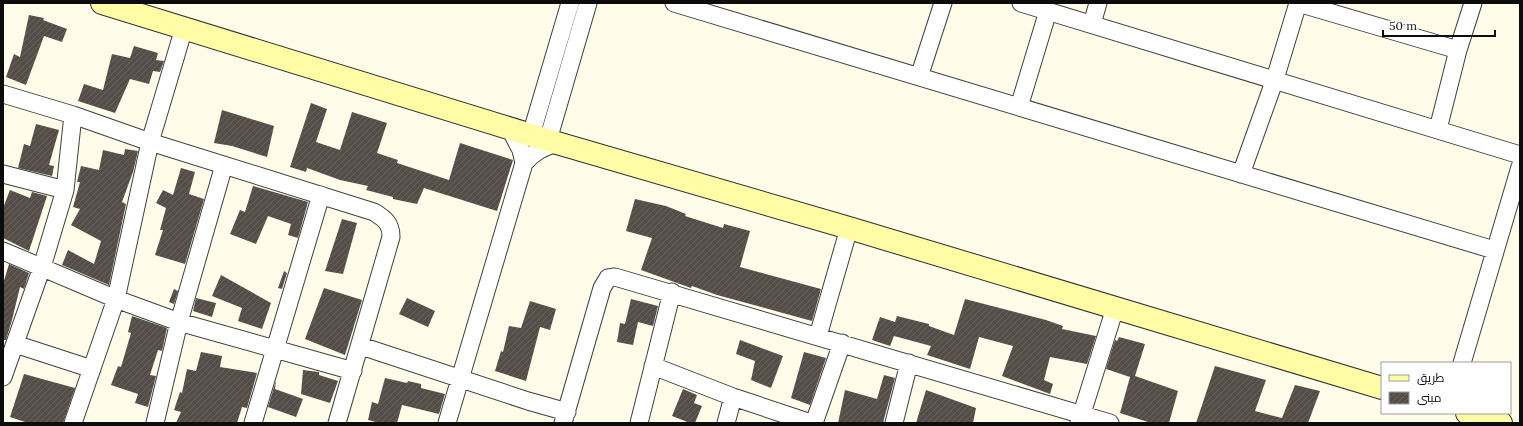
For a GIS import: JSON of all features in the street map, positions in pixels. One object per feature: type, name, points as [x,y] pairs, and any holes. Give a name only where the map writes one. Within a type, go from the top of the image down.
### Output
[{"type":"main road","points":[[102,3],[545,139],[849,228],[1381,388]]},
{"type":"main road","points":[[1471,414],[1501,423]]},
{"type":"street","points":[[447,423],[524,163],[533,153],[544,146],[570,3]]},
{"type":"street","points":[[545,139],[588,3]]},
{"type":"street","points":[[919,77],[943,3]]},
{"type":"street","points":[[1021,3],[1275,79],[1520,155]]},
{"type":"street","points":[[1092,24],[1098,3]]},
{"type":"street","points":[[1241,174],[1275,79],[1298,3],[1458,50]]},
{"type":"street","points":[[1438,129],[1458,50],[1472,3]]},
{"type":"street","points":[[679,4],[1494,250]]},
{"type":"street","points":[[1019,107],[1048,11]]},
{"type":"street","points":[[73,423],[116,299],[150,142],[184,28]]},
{"type":"street","points":[[3,94],[73,115],[150,142],[374,212],[389,224],[390,238],[361,346],[337,423]]},
{"type":"street","points":[[3,377],[42,267],[65,190],[73,115]]},
{"type":"street","points":[[509,127],[521,150],[524,163]]},
{"type":"street","points":[[155,423],[179,322],[224,165]]},
{"type":"street","points":[[1462,362],[1494,250],[1520,168]]},
{"type":"street","points":[[3,174],[65,190]]},
{"type":"street","points":[[253,423],[321,196]]},
{"type":"street","points":[[818,336],[849,228]]},
{"type":"street","points":[[3,252],[116,299],[179,322],[353,371]]},
{"type":"street","points":[[361,346],[528,401],[565,417],[604,282],[608,278],[615,277],[672,292],[909,362],[1080,418],[1110,423]]},
{"type":"street","points":[[639,423],[672,292]]},
{"type":"street","points":[[1080,418],[1114,308]]},
{"type":"street","points":[[653,366],[734,397],[813,423],[842,342]]},
{"type":"street","points":[[15,344],[92,369]]},
{"type":"street","points":[[894,423],[909,362]]},
{"type":"street","points":[[726,423],[734,397]]},
{"type":"building","points":[[29,15],[44,18],[43,20],[67,29],[62,42],[44,36],[26,85],[6,77],[14,54],[20,57]]},
{"type":"building","points":[[134,46],[158,53],[156,60],[164,61],[160,72],[153,71],[149,84],[130,79],[115,113],[78,101],[84,84],[103,90],[112,54],[130,58]]},
{"type":"building","points":[[311,103],[327,109],[316,142],[340,150],[352,112],[387,123],[377,153],[398,160],[397,163],[449,180],[460,143],[513,160],[497,211],[424,188],[417,204],[393,199],[393,197],[366,190],[368,186],[340,180],[307,168],[306,172],[290,167]]},
{"type":"building","points":[[222,110],[274,126],[267,157],[232,146],[214,143]]},
{"type":"building","points":[[36,124],[59,130],[49,165],[54,166],[52,176],[18,168],[24,144],[30,146]]},
{"type":"building","points":[[125,149],[138,151],[133,172],[122,202],[126,204],[109,285],[62,265],[68,250],[94,264],[101,241],[71,225],[80,209],[73,207],[80,182],[77,182],[81,166],[99,170],[103,150],[124,155]]},
{"type":"building","points":[[181,168],[195,172],[189,194],[204,199],[185,264],[155,255],[163,230],[160,230],[166,208],[156,203],[163,190],[173,195]]},
{"type":"building","points":[[253,186],[308,202],[298,238],[288,235],[291,224],[268,216],[256,244],[230,234],[240,210],[245,212]]},
{"type":"building","points":[[10,190],[30,198],[32,192],[47,196],[29,251],[3,238],[3,208]]},
{"type":"building","points":[[635,199],[666,206],[686,214],[685,216],[723,228],[724,224],[750,231],[740,267],[821,289],[812,321],[717,295],[692,286],[691,288],[641,270],[652,238],[626,231]]},
{"type":"building","points":[[342,219],[357,223],[343,274],[325,271]]},
{"type":"building","points":[[9,264],[29,273],[24,289],[20,287],[6,340],[3,340],[3,284]]},
{"type":"building","points":[[284,271],[287,273],[282,289],[278,288]]},
{"type":"building","points":[[221,275],[271,303],[262,329],[238,321],[242,308],[212,296]]},
{"type":"building","points":[[324,288],[362,300],[345,355],[305,339]]},
{"type":"building","points":[[174,289],[178,291],[174,304],[169,302]]},
{"type":"building","points":[[196,298],[216,303],[212,317],[193,311]]},
{"type":"building","points":[[407,298],[435,311],[428,327],[399,314]]},
{"type":"building","points":[[631,299],[658,306],[653,326],[638,322],[633,345],[617,342],[620,323],[625,324]]},
{"type":"building","points":[[965,299],[1046,320],[1063,326],[1062,329],[1096,336],[1087,364],[1050,357],[1044,380],[1053,384],[1050,394],[1002,376],[1013,346],[979,337],[970,369],[927,355],[931,346],[894,336],[890,346],[872,340],[880,317],[895,322],[897,316],[929,324],[929,326],[954,335]]},
{"type":"building","points":[[530,301],[556,309],[550,330],[540,327],[526,381],[495,371],[501,351],[503,352],[509,326],[521,328]]},
{"type":"building","points":[[132,316],[167,328],[162,351],[158,350],[150,375],[156,376],[148,407],[135,403],[138,394],[111,385],[118,366],[121,367],[131,333],[128,332]]},
{"type":"building","points":[[1119,337],[1145,344],[1135,376],[1178,391],[1169,423],[1151,423],[1120,413],[1130,377],[1106,369],[1115,340],[1117,341]]},
{"type":"building","points":[[740,340],[783,356],[771,388],[751,380],[755,361],[736,354]]},
{"type":"building","points":[[201,352],[222,356],[220,367],[257,373],[247,408],[242,407],[237,423],[176,423],[181,412],[174,410],[180,392],[182,393],[187,369],[196,371]]},
{"type":"building","points":[[804,352],[826,358],[810,405],[791,398]]},
{"type":"building","points":[[1215,366],[1266,380],[1255,411],[1282,418],[1295,385],[1320,391],[1308,423],[1196,423]]},
{"type":"building","points":[[303,370],[319,372],[319,375],[338,381],[330,403],[301,394]]},
{"type":"building","points":[[24,374],[75,388],[63,423],[28,423],[10,417]]},
{"type":"building","points":[[884,375],[895,378],[883,423],[838,423],[845,390],[877,399]]},
{"type":"building","points":[[385,378],[407,383],[408,381],[421,384],[421,388],[445,394],[439,414],[402,405],[397,423],[380,423],[368,420],[372,402],[378,404]]},
{"type":"building","points":[[276,380],[275,389],[303,399],[296,417],[268,407]]},
{"type":"building","points":[[683,389],[697,395],[694,403],[702,406],[695,423],[690,423],[672,416]]},
{"type":"building","points":[[926,390],[976,408],[973,423],[916,423]]}]
